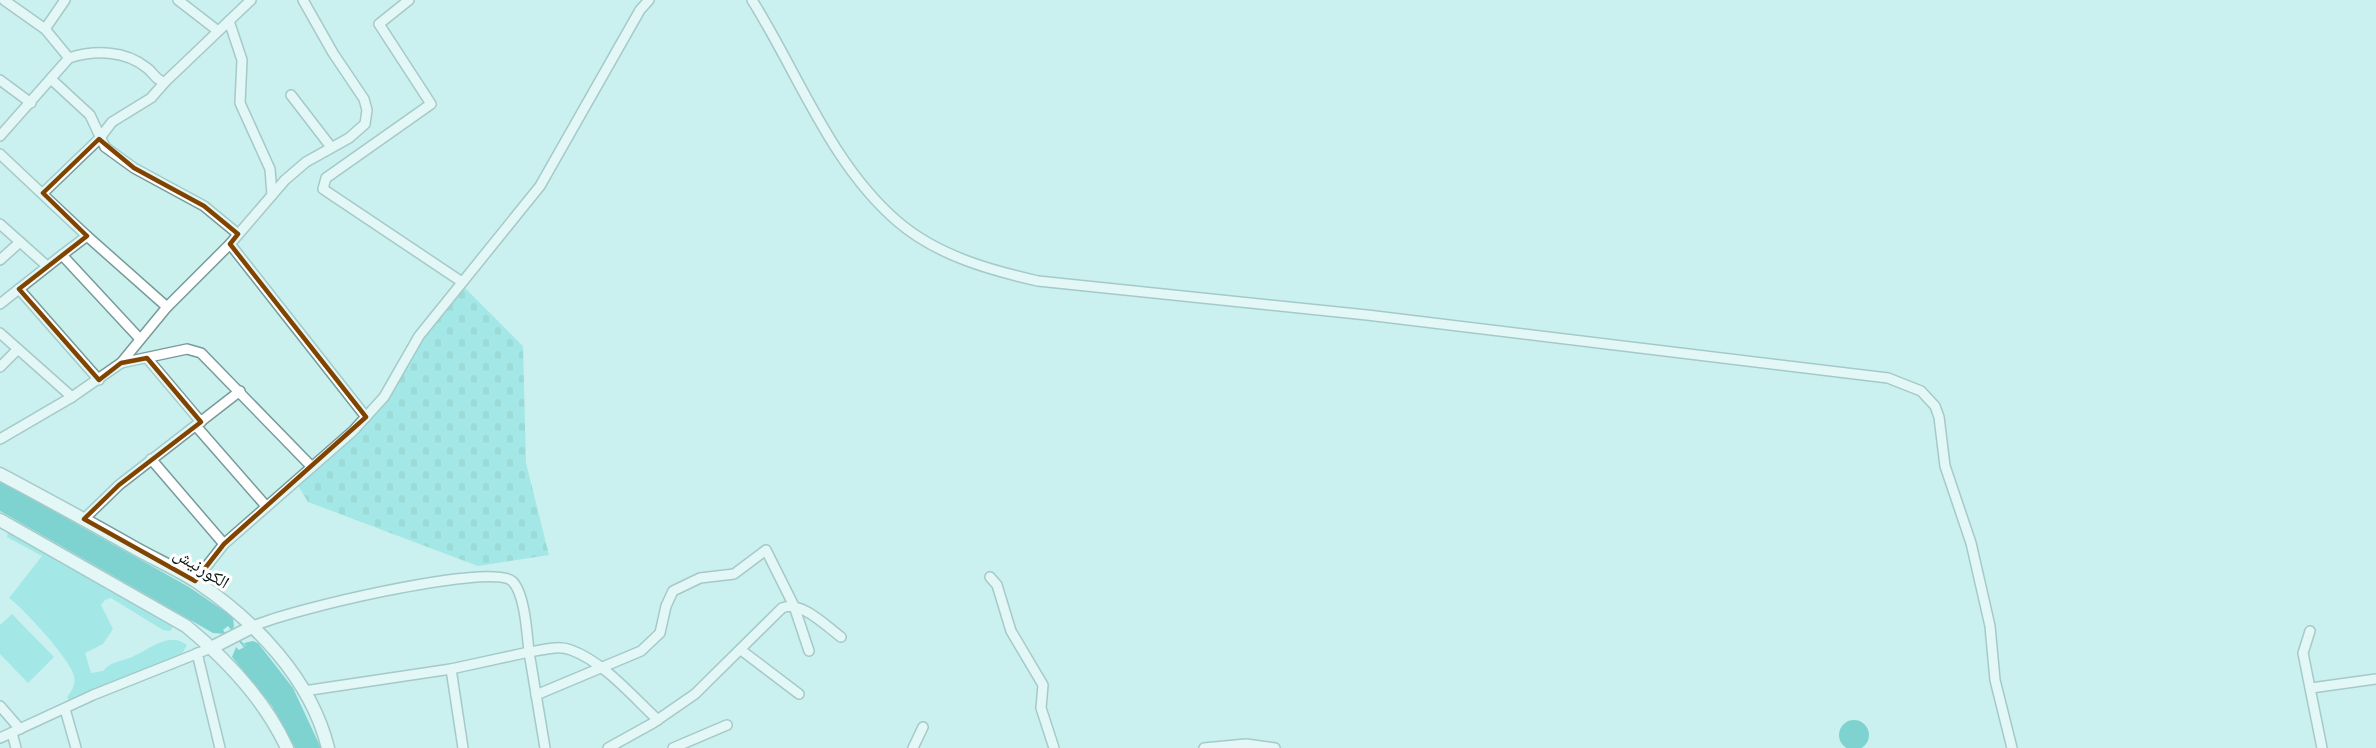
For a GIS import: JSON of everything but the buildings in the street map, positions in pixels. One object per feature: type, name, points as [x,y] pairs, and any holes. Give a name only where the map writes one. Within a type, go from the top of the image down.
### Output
[{"type":"main road","name":"الكورنيش","points":[[0,474],[195,581],[228,604],[249,629],[272,647],[304,691],[328,748]]},
{"type":"main road","points":[[0,520],[169,616],[217,646],[254,696],[287,748]]},
{"type":"main road","points":[[217,646],[249,629]]},
{"type":"street","points":[[4,0],[45,29],[69,58]]},
{"type":"street","points":[[45,29],[65,0]]},
{"type":"street","points":[[178,0],[218,31]]},
{"type":"street","points":[[43,194],[99,139],[112,122],[151,98],[165,81],[251,0]]},
{"type":"street","points":[[0,439],[72,398],[99,381],[121,363],[167,308],[230,244],[295,170],[359,130],[367,119],[364,99],[333,53],[303,0]]},
{"type":"street","points":[[409,0],[379,24],[431,104],[326,178],[323,189],[462,282]]},
{"type":"street","points":[[195,581],[224,544],[312,467],[384,397],[419,336],[540,186],[640,10],[649,0]]},
{"type":"street","points":[[752,0],[789,61],[820,121],[872,194],[891,216],[913,233],[978,266],[1038,281],[1556,338],[1888,378],[1913,386],[1929,398],[1939,417],[1945,466],[1971,543],[1990,627],[1995,680],[2012,748]]},
{"type":"street","points":[[228,21],[243,60],[240,103],[270,169],[272,195]]},
{"type":"street","points":[[0,136],[69,58],[93,52],[114,54],[140,64],[159,81],[165,81]]},
{"type":"street","points":[[51,79],[90,116],[98,129],[99,139],[105,147],[134,168],[204,206],[238,234]]},
{"type":"street","points":[[0,80],[31,103]]},
{"type":"street","points":[[291,94],[331,147]]},
{"type":"street","points":[[0,154],[167,308]]},
{"type":"street","points":[[0,224],[47,266]]},
{"type":"street","points":[[0,304],[87,236]]},
{"type":"street","points":[[0,260],[20,242]]},
{"type":"street","points":[[230,244],[366,417]]},
{"type":"street","points":[[62,255],[140,339]]},
{"type":"street","points":[[19,289],[99,381]]},
{"type":"street","points":[[0,333],[72,398]]},
{"type":"street","points":[[0,367],[17,350]]},
{"type":"street","points":[[121,363],[180,350],[194,350],[211,362],[312,467]]},
{"type":"street","points":[[147,358],[266,506]]},
{"type":"street","points":[[84,519],[105,498],[152,459],[240,391]]},
{"type":"street","points":[[152,459],[224,544]]},
{"type":"street","points":[[536,694],[635,655],[651,644],[663,628],[668,600],[678,587],[700,578],[734,574],[766,550],[794,606],[809,651]]},
{"type":"street","points":[[249,629],[284,615],[386,591],[434,581],[498,575],[512,581],[520,595],[545,748]]},
{"type":"street","points":[[990,577],[997,585],[1011,631],[1043,685],[1041,708],[1054,748]]},
{"type":"street","points":[[614,747],[694,694],[741,650],[775,613],[787,606],[794,606],[841,637]]},
{"type":"street","points":[[2310,631],[2303,653],[2322,748]]},
{"type":"street","points":[[0,738],[217,646]]},
{"type":"street","points":[[304,691],[451,669],[551,648],[572,650],[600,668],[658,720]]},
{"type":"street","points":[[741,650],[799,694]]},
{"type":"street","points":[[197,653],[220,748]]},
{"type":"street","points":[[451,669],[463,748]]},
{"type":"street","points":[[2311,688],[2376,679]]},
{"type":"street","points":[[0,706],[16,731],[16,748]]},
{"type":"street","points":[[65,709],[76,748]]},
{"type":"street","points":[[673,748],[727,725]]},
{"type":"street","points":[[913,748],[923,727]]},
{"type":"street","points":[[1204,748],[1246,744],[1275,748]]},
{"type":"highlighted area","points":[[99,139],[134,168],[204,206],[238,234],[230,244],[366,417],[224,544],[195,581],[84,519],[119,485],[201,422],[147,358],[121,363],[99,380],[19,289],[87,236],[43,193]]},
{"type":"green space","points":[[464,287],[523,346],[526,463],[549,555],[478,566],[308,502],[297,484],[382,408],[420,338]]},
{"type":"green space","points":[[8,531],[171,623],[173,627],[170,631],[163,630],[111,598],[105,600],[101,605],[113,629],[103,644],[85,653],[91,673],[103,671],[114,663],[167,640],[181,641],[187,645],[180,657],[70,704],[67,697],[74,682],[71,668],[46,635],[9,598],[42,556],[7,537]]},
{"type":"green space","points":[[12,614],[54,657],[28,683],[0,654],[0,625]]},
{"type":"shaded area","points":[[0,481],[189,587],[233,617],[234,627],[231,630],[228,626],[223,630],[226,634],[213,633],[0,511]]},
{"type":"shaded area","points":[[253,641],[258,643],[293,688],[321,748],[295,748],[272,706],[232,657],[236,647],[239,650],[246,646],[244,643]]},
{"type":"shaded area","points":[[1854,720],[1865,724],[1869,735],[1865,746],[1854,750],[1843,746],[1839,735],[1843,724]]},
{"type":"waterway","points":[[238,639],[246,648]]}]
